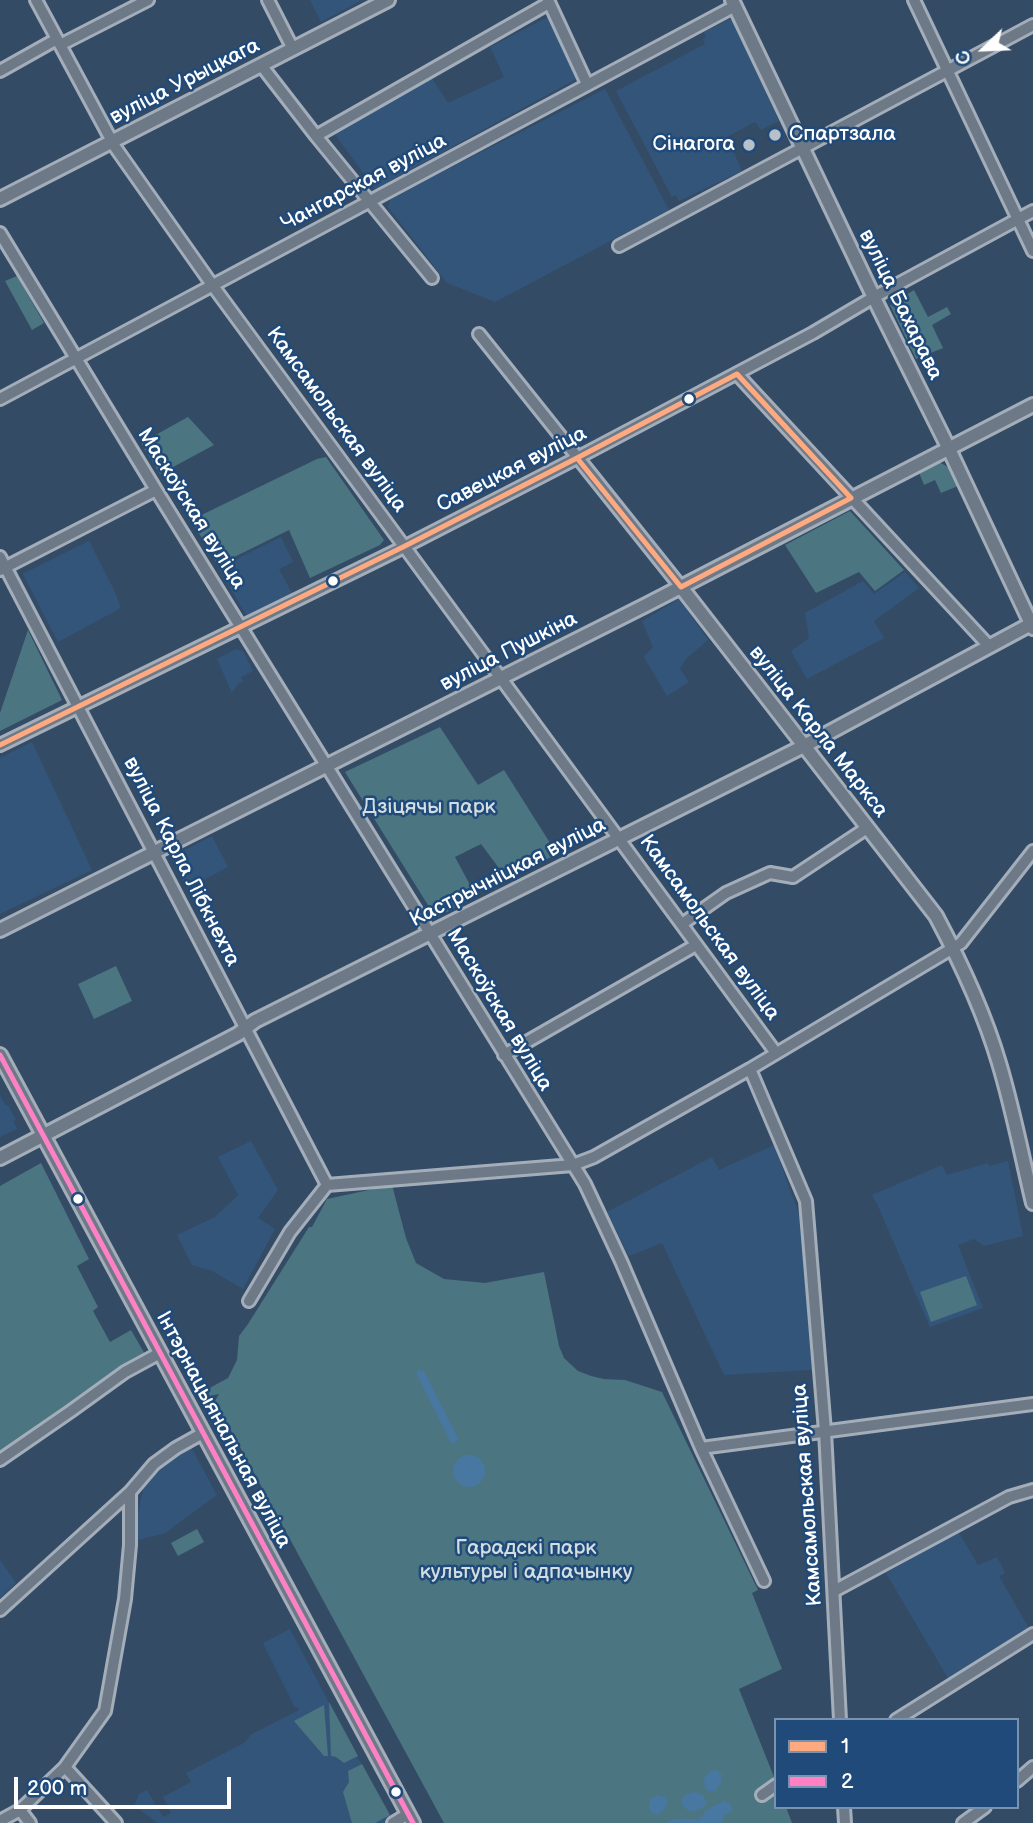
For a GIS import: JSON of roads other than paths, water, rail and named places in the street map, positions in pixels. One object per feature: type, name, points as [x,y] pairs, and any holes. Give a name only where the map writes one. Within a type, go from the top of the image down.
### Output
[{"type":"main road","name":"вуліца Урыцкага","points":[[0,199],[388,0]]},
{"type":"main road","name":"вуліца Бахарава","points":[[738,2],[802,147],[1032,625]]},
{"type":"main road","name":"вуліца Пушкіна","points":[[0,929],[681,587],[1033,405]]},
{"type":"main road","name":"вуліца Карла Маркса","points":[[681,587],[936,916],[984,1017],[1000,1064],[1033,1203]]},
{"type":"main road","name":"Кастрычніцкая вуліца","points":[[0,1158],[238,1034],[267,1015],[804,746],[1032,625]]},
{"type":"main road","name":"Інтэрнацыянальная вуліца","points":[[0,1055],[410,1819]]},
{"type":"street","name":"Камсамольская вуліца","points":[[36,0],[111,141],[213,286],[776,1053]]},
{"type":"street","points":[[0,71],[148,0]]},
{"type":"street","points":[[268,0],[293,49]]},
{"type":"street","points":[[914,0],[1033,251]]},
{"type":"street","points":[[316,136],[548,2],[587,84]]},
{"type":"street","name":"Чангарская вуліца","points":[[0,399],[738,2]]},
{"type":"street","points":[[619,247],[1033,25]]},
{"type":"street","points":[[261,65],[432,278]]},
{"type":"street","name":"Савецкая вуліца","points":[[0,745],[578,458],[813,333],[1033,211]]},
{"type":"street","name":"Маскоўская вуліца","points":[[0,233],[573,1164],[598,1210],[701,1448],[764,1581]]},
{"type":"street","name":"вуліца Карла Маркса","points":[[479,334],[681,587]]},
{"type":"street","points":[[737,374],[989,646]]},
{"type":"street","points":[[2,564],[156,490]]},
{"type":"street","name":"вуліца Карла Лібкнехта","points":[[2,564],[79,706],[327,1185]]},
{"type":"street","points":[[682,924],[726,894],[770,873],[793,877],[867,828]]},
{"type":"street","points":[[249,1301],[290,1232],[327,1185],[573,1164],[594,1157],[750,1069],[953,948],[1033,851]]},
{"type":"street","points":[[504,1055],[696,945]]},
{"type":"street","name":"Камсамольская вуліца","points":[[750,1069],[806,1201],[825,1431],[840,1718]]},
{"type":"street","points":[[0,1460],[125,1371],[160,1353]]},
{"type":"street","points":[[701,1448],[1033,1404]]},
{"type":"street","points":[[0,1609],[130,1492],[154,1464],[203,1433]]},
{"type":"street","points":[[834,1591],[1009,1497],[1033,1490]]},
{"type":"street","points":[[0,1821],[20,1810],[65,1767],[105,1711],[125,1599],[130,1545],[130,1492]]},
{"type":"street","points":[[116,1505],[130,1513]]},
{"type":"street","points":[[899,1718],[1033,1634]]},
{"type":"street","points":[[65,1767],[116,1823]]},
{"type":"street","points":[[1019,1779],[1033,1767]]},
{"type":"street","points":[[762,1795],[774,1786]]},
{"type":"street","points":[[963,1823],[982,1809]]},
{"type":"street","points":[[20,1810],[30,1823]]},
{"type":"street","points":[[393,1823],[410,1819]]},
{"type":"place","name":"Спартзала","points":[[775,135]]},
{"type":"place","name":"Сінагога","points":[[749,145]]},
{"type":"park label","name":"Дзіцячы парк","points":[[429,808]]},
{"type":"park label","name":"Гарадскі парк культуры і адпачынку","points":[[526,1561]]}]
